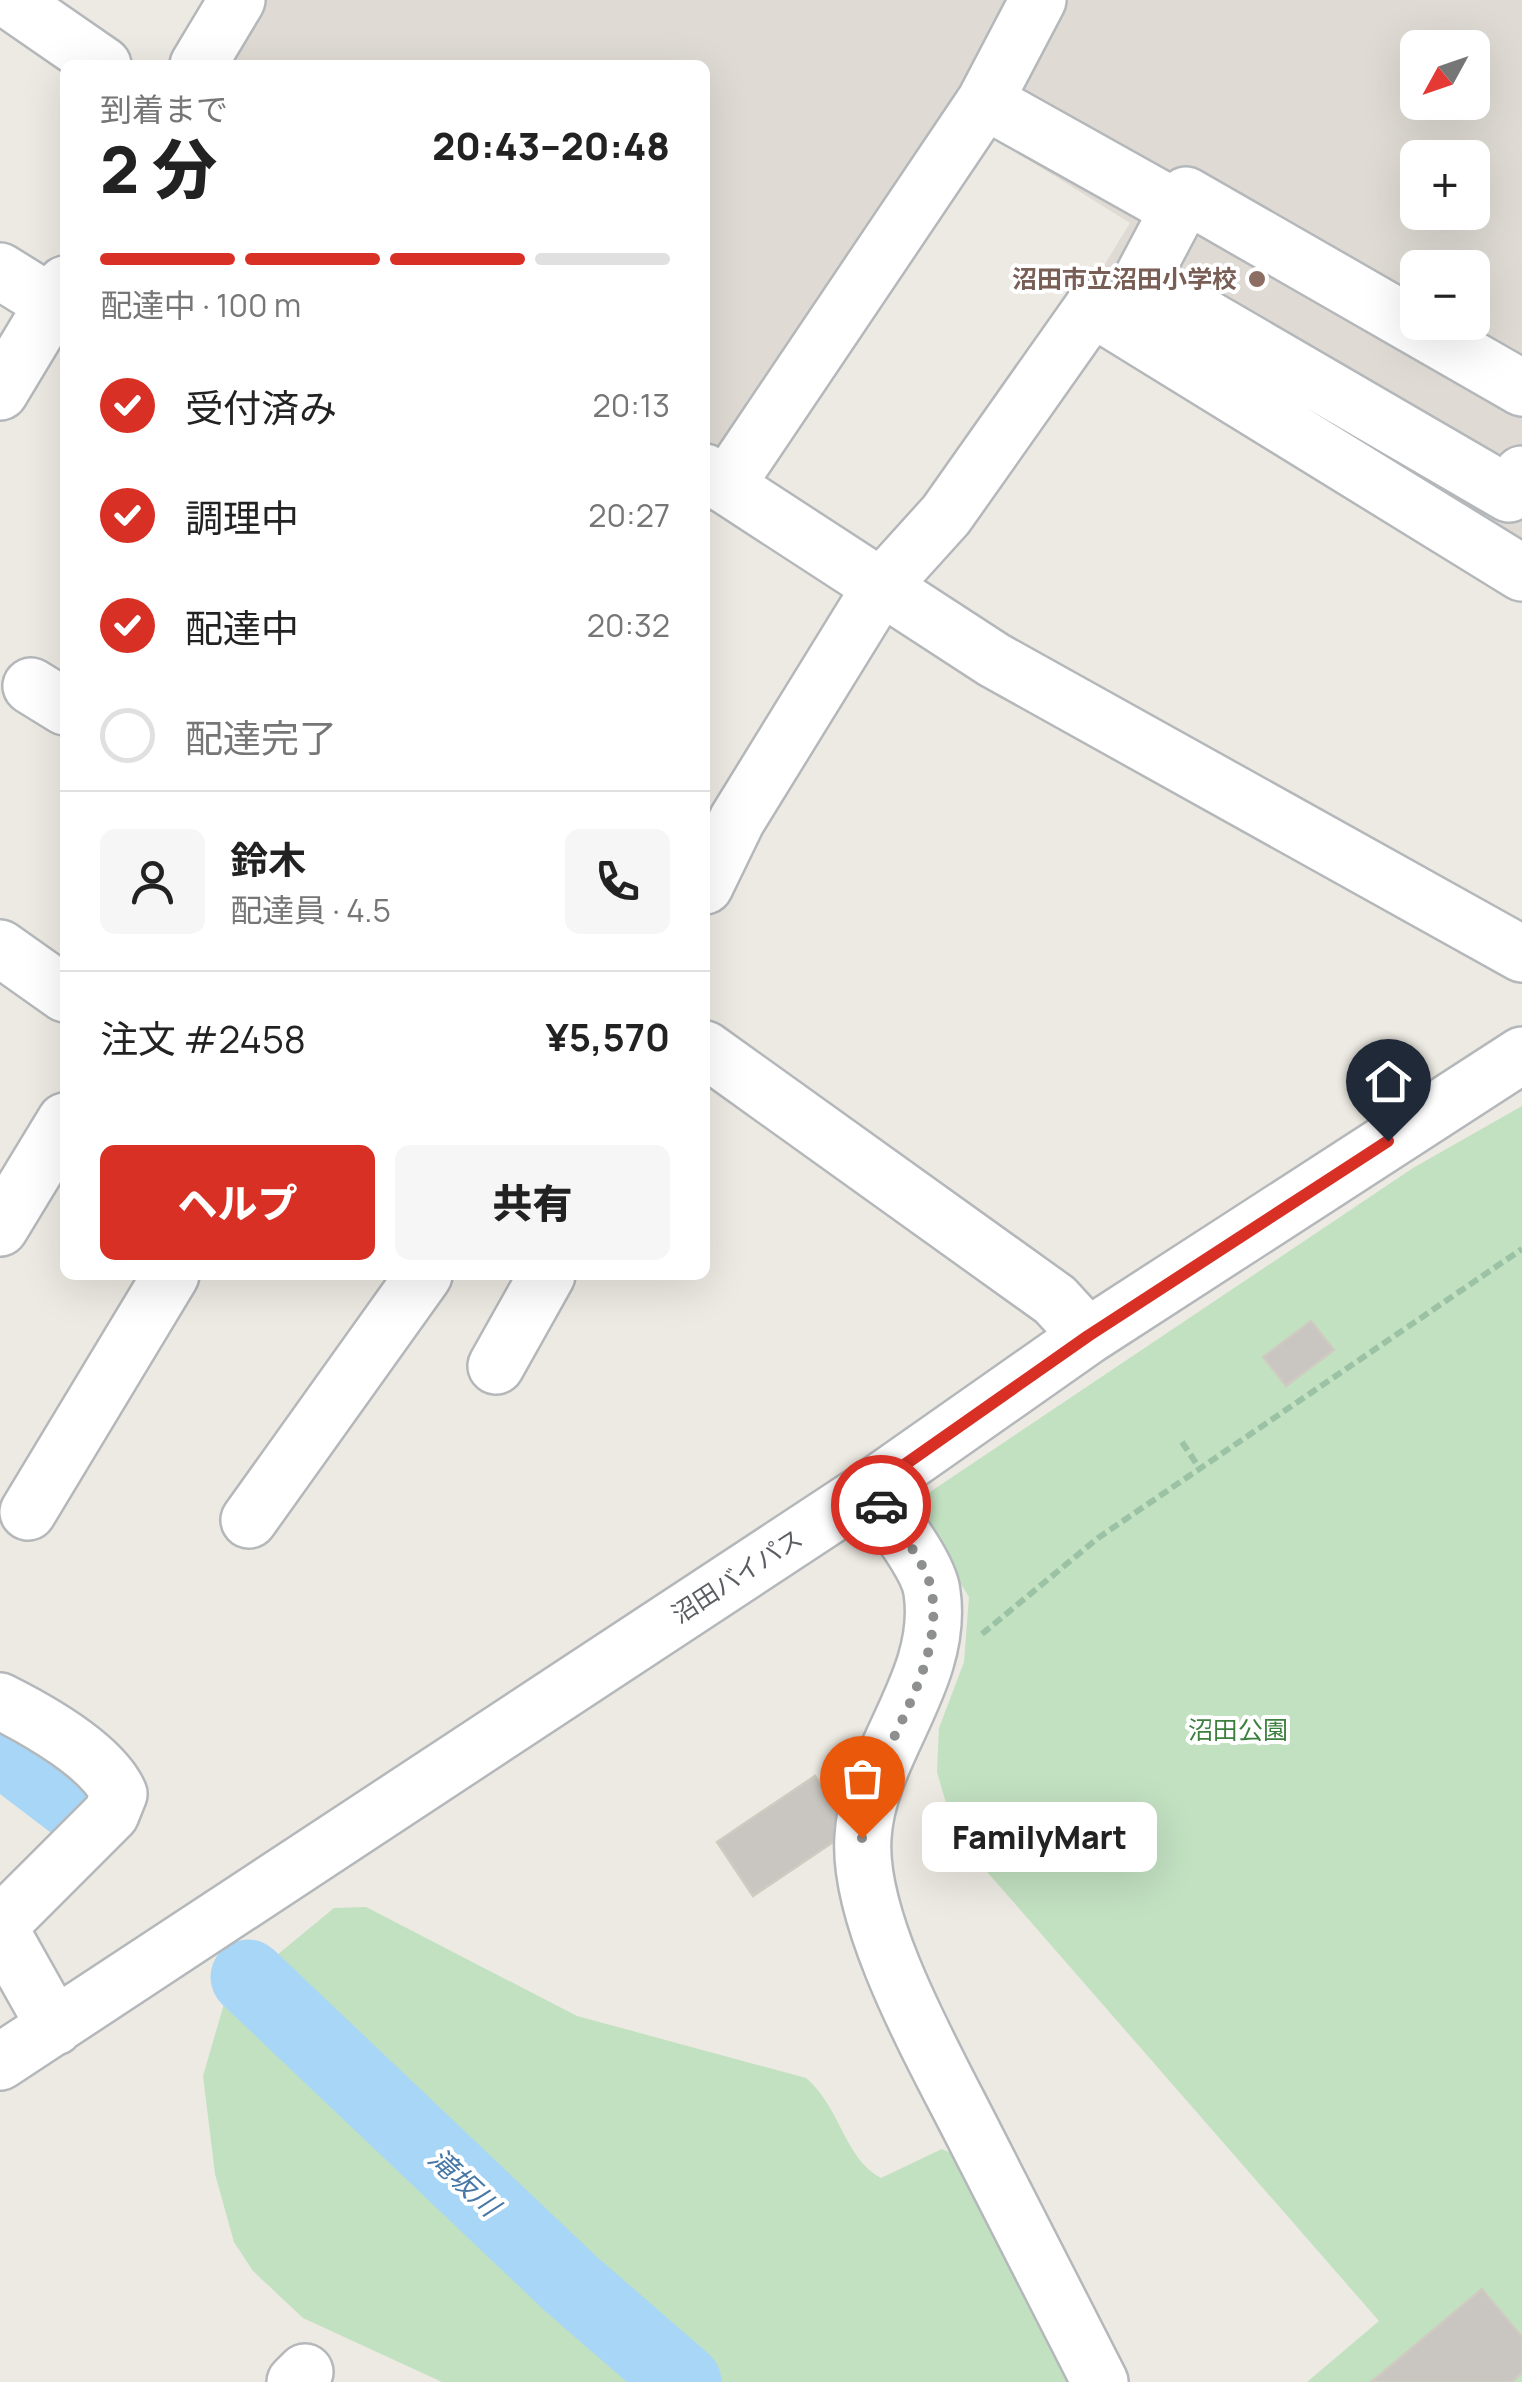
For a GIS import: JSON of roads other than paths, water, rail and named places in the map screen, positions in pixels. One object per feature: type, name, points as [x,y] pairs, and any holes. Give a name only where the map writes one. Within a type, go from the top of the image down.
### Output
[{"type":"street","points":[[9,0],[96,60]]},
{"type":"street","points":[[201,60],[237,0]]},
{"type":"street","points":[[1038,0],[986,101],[716,479],[994,660],[1047,686],[1522,954]]},
{"type":"street","points":[[986,101],[1178,209]]},
{"type":"street","points":[[1522,388],[1186,195],[1140,280],[1510,494],[1522,474]]},
{"type":"street","points":[[0,270],[59,294],[0,392]]},
{"type":"street","points":[[710,876],[737,820],[880,588],[946,514],[1092,308],[1522,572]]},
{"type":"street","points":[[0,948],[60,990]]},
{"type":"street","points":[[710,1054],[1055,1300],[1088,1336]]},
{"type":"street","name":"沼田バイパス","points":[[0,2062],[870,1489],[1088,1336],[1522,1055]]},
{"type":"street","points":[[0,1228],[17,1166],[60,1126]]},
{"type":"street","points":[[28,1512],[167,1280]]},
{"type":"street","points":[[249,1520],[420,1280]]},
{"type":"street","points":[[496,1366],[536,1280]]},
{"type":"street","points":[[870,1489],[912,1550],[932,1590],[932,1626],[922,1670],[871,1788],[862,1838],[867,1898],[918,2025],[1100,2382]]},
{"type":"street","points":[[0,1700],[32,1717],[111,1775],[118,1794],[111,1814],[0,1927],[56,2028]]},
{"type":"waterway","name":"滝坂川","points":[[0,1747],[71,1801]]},
{"type":"waterway","name":"滝坂川","points":[[248,1977],[571,2284],[684,2382]]},
{"type":"place","name":"沼田市立沼田小学校","points":[[1257,279]]},
{"type":"place","name":"FamilyMart","points":[[862,1838]]},
{"type":"park label","name":"沼田公園","points":[[1238,1730]]}]
